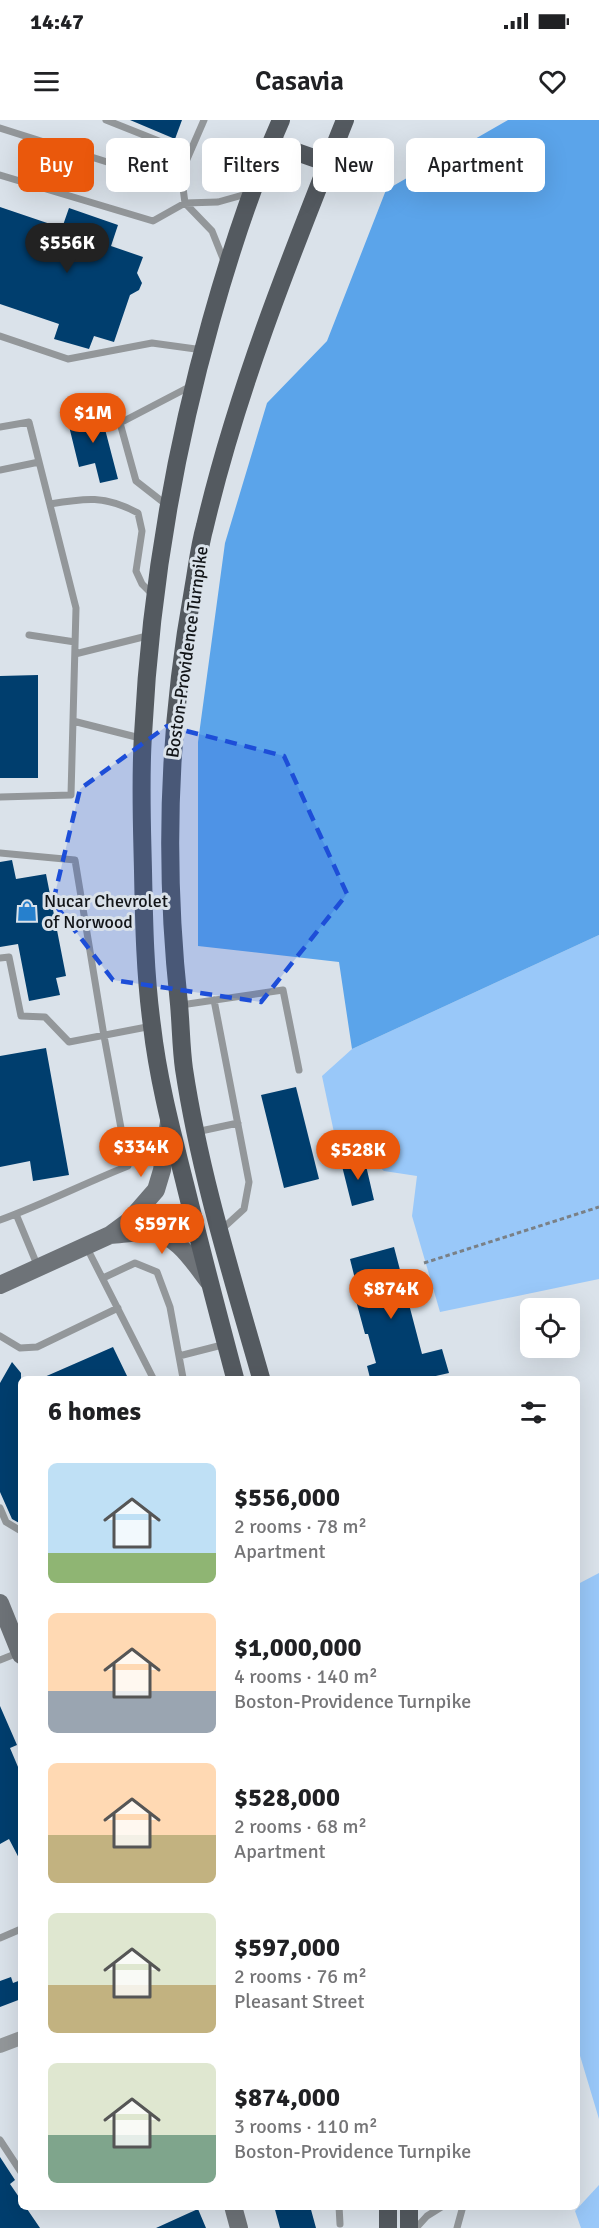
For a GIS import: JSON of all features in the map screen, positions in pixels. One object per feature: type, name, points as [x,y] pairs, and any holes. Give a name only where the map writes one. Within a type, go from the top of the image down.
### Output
[{"type":"main road","name":"Boston-Providence Turnpike","points":[[273,138],[281,120]]},
{"type":"main road","name":"Boston-Providence Turnpike","points":[[338,138],[345,120]]},
{"type":"main road","name":"Boston-Providence Turnpike","points":[[234,1376],[169,1122],[152,1026],[144,922],[141,804],[142,738],[151,634],[168,507],[203,350],[227,266],[252,192]]},
{"type":"main road","name":"Boston-Providence Turnpike","points":[[260,1376],[195,1132],[184,1066],[170,900],[170,777],[187,623],[204,530],[223,455],[270,313],[317,192]]},
{"type":"main road","points":[[388,2210],[388,2228]]},
{"type":"main road","points":[[409,2210],[409,2228]]},
{"type":"street","points":[[0,1285],[110,1235],[129,1221],[156,1190],[162,1170],[169,1122]]},
{"type":"street","points":[[110,1235],[150,1232],[178,1243],[209,1282]]},
{"type":"street","points":[[0,1603],[18,1649]]},
{"type":"street","points":[[0,2046],[18,2039]]},
{"type":"street","points":[[234,2210],[239,2228]]},
{"type":"lane","points":[[106,120],[151,138]]},
{"type":"lane","points":[[190,151],[204,120]]},
{"type":"lane","points":[[0,128],[106,162]]},
{"type":"lane","points":[[0,175],[153,220],[185,203],[218,202],[252,192]]},
{"type":"lane","points":[[184,192],[185,203],[212,231],[227,266]]},
{"type":"lane","points":[[0,336],[68,359],[152,343],[203,350]]},
{"type":"lane","points":[[168,507],[136,481],[120,423],[194,385]]},
{"type":"lane","points":[[0,427],[29,422],[76,608],[71,795],[0,797]]},
{"type":"lane","points":[[0,470],[39,462]]},
{"type":"lane","points":[[50,504],[86,498],[119,502],[138,513],[142,531],[136,571],[142,584],[155,597]]},
{"type":"lane","points":[[29,634],[75,642]]},
{"type":"lane","points":[[75,654],[151,634]]},
{"type":"lane","points":[[73,721],[142,738]]},
{"type":"lane","points":[[0,853],[75,860],[128,1166],[0,1220]]},
{"type":"lane","points":[[0,958],[9,957],[21,1016],[45,1017],[69,1042],[152,1026]]},
{"type":"lane","points":[[179,1005],[283,990],[299,1070]]},
{"type":"lane","points":[[214,1000],[249,1182],[244,1209],[220,1232]]},
{"type":"lane","points":[[195,1132],[237,1123]]},
{"type":"lane","points":[[16,1214],[38,1267]]},
{"type":"lane","points":[[86,1245],[152,1376]]},
{"type":"lane","points":[[103,1278],[135,1263],[157,1272],[170,1307],[183,1376]]},
{"type":"lane","points":[[0,1336],[20,1348],[37,1347],[118,1308]]},
{"type":"lane","points":[[179,1356],[226,1344]]},
{"type":"lane","points":[[0,1508],[6,1522],[18,1530]]},
{"type":"lane","points":[[0,1659],[18,1654]]},
{"type":"lane","points":[[0,1938],[18,1930]]},
{"type":"lane","points":[[0,2140],[18,2167]]},
{"type":"lane","points":[[339,2210],[340,2224]]},
{"type":"lane","points":[[416,2228],[437,2210]]},
{"type":"lane","points":[[457,2228],[462,2210]]},
{"type":"path","points":[[424,1263],[599,1207]]},
{"type":"highlighted area","points":[[167,726],[284,756],[347,894],[261,1002],[113,980],[53,902],[80,789]]},
{"type":"shaded area","points":[[508,120],[599,120],[599,935],[352,1049],[339,962],[198,946],[198,742],[225,543],[267,403],[327,341],[385,192],[394,192],[394,185],[406,179],[406,192],[545,192],[545,138],[477,138]]},
{"type":"shaded area","points":[[599,935],[599,1279],[440,1312],[412,1216],[417,1176],[384,1171],[362,1151],[339,1156],[322,1076],[352,1049]]},
{"type":"shaded area","points":[[599,1573],[599,2119],[580,2056],[580,1583]]},
{"type":"shaded area","points":[[599,2185],[599,2228],[581,2228],[575,2211],[580,2210],[580,2206]]},
{"type":"building","points":[[130,120],[182,120],[175,138]]},
{"type":"building","points":[[0,207],[62,228],[69,208],[118,225],[111,246],[143,257],[137,273],[142,283],[139,290],[130,295],[114,342],[94,336],[89,349],[54,339],[59,324],[0,304]]},
{"type":"building","points":[[100,410],[118,479],[100,483],[95,463],[79,467],[67,418]]},
{"type":"building","points":[[38,675],[38,778],[0,778],[0,676]]},
{"type":"building","name":"Nucar Chevrolet of Norwood","points":[[12,860],[16,879],[46,874],[66,976],[56,978],[60,995],[29,1001],[18,944],[0,947],[0,862]]},
{"type":"building","points":[[46,1048],[69,1175],[33,1181],[30,1161],[0,1167],[0,1056]]},
{"type":"building","points":[[296,1087],[319,1179],[284,1188],[261,1095]]},
{"type":"building","points":[[364,1157],[374,1200],[352,1206],[341,1162]]},
{"type":"building","points":[[394,1247],[422,1354],[442,1349],[449,1373],[436,1376],[370,1376],[367,1366],[376,1363],[355,1297],[359,1295],[350,1259]]},
{"type":"building","points":[[113,1347],[127,1376],[47,1376]]},
{"type":"building","points":[[12,1362],[21,1373],[21,1376],[18,1376],[18,1522],[12,1519],[0,1492],[0,1383]]},
{"type":"building","points":[[0,1706],[17,1745],[10,1748],[18,1767],[18,1856],[9,1839],[0,1844]]},
{"type":"building","points":[[11,1977],[13,1983],[18,1981],[18,2000],[0,2007],[0,1981]]},
{"type":"building","points":[[0,2157],[15,2180],[10,2184],[18,2196],[18,2210],[28,2210],[40,2228],[0,2228]]},
{"type":"building","points":[[198,2210],[206,2228],[156,2228]]},
{"type":"building","points":[[275,2210],[311,2210],[316,2228],[280,2228]]},
{"type":"place","name":"Nucar Chevrolet of Norwood","points":[[27,911]]}]
